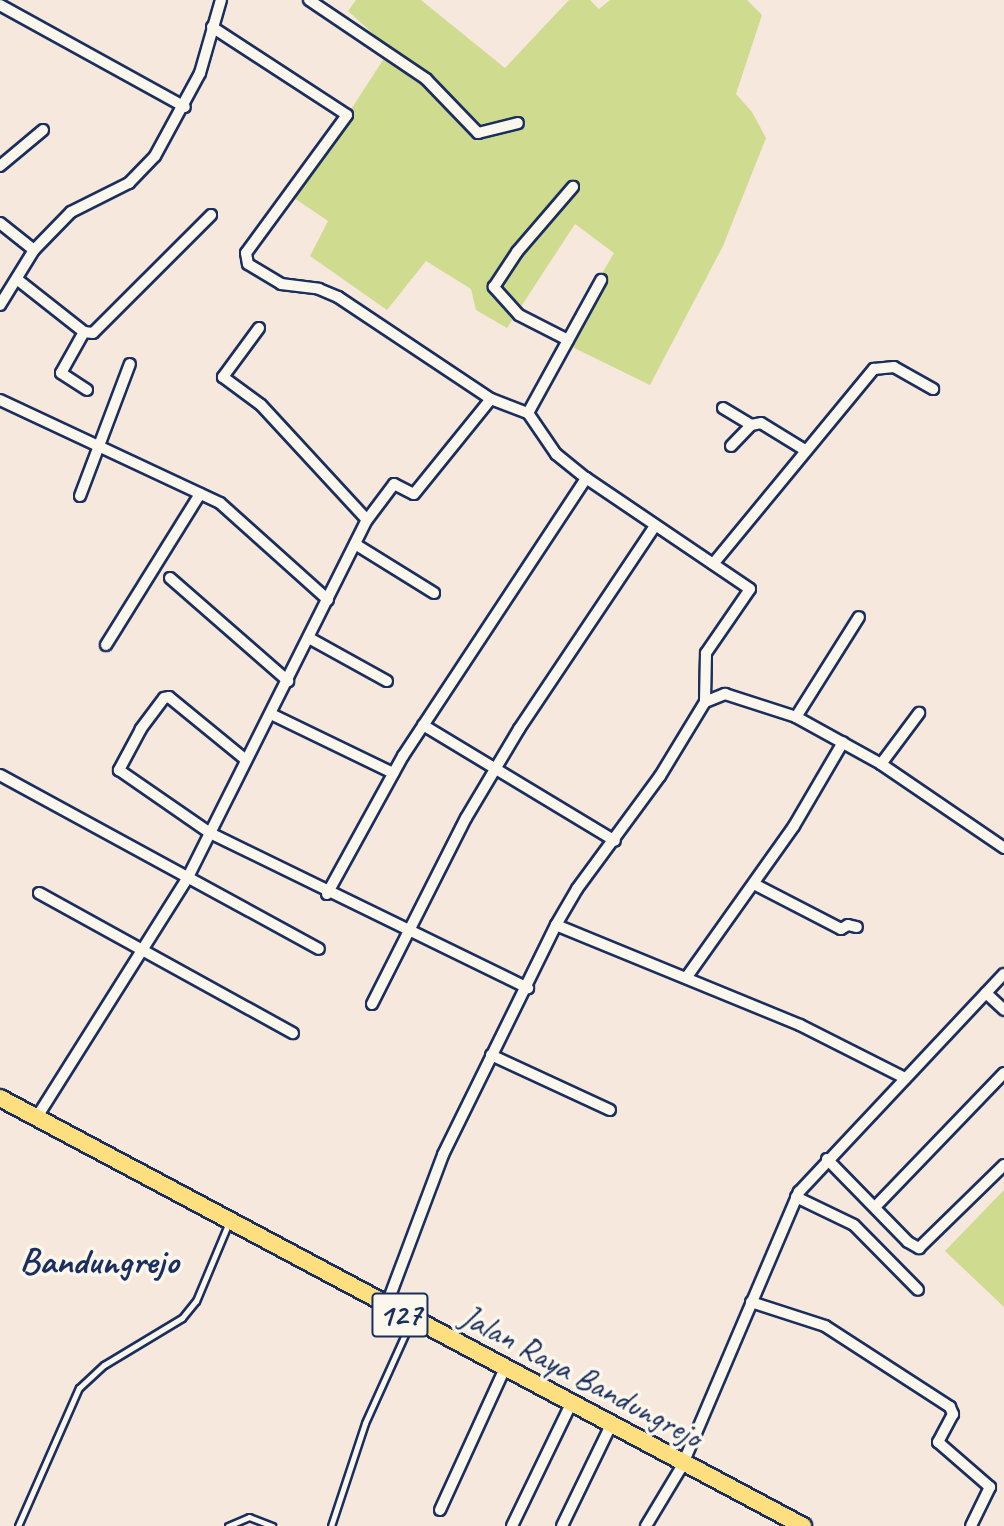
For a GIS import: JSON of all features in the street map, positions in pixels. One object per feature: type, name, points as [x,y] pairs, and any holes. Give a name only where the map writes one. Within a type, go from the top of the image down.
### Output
[{"type":"main road","name":"Jalan Raya Bandungrejo","points":[[0,1098],[682,1466],[803,1526]]},
{"type":"street","points":[[0,305],[18,281],[34,250],[71,212],[129,183],[155,156],[185,107],[200,74],[221,0]]},
{"type":"street","points":[[309,0],[426,79],[478,133],[517,123]]},
{"type":"street","points":[[0,5],[185,107]]},
{"type":"street","points":[[212,27],[347,115],[246,253],[248,264],[281,284],[319,289],[338,298],[492,399],[528,413],[556,454],[586,478],[750,589],[706,653],[705,702],[615,841],[577,889],[556,925],[528,988],[491,1055],[432,1181],[386,1307]]},
{"type":"street","points":[[0,166],[43,131]]},
{"type":"street","points":[[568,340],[519,315],[494,287],[517,252],[573,187]]},
{"type":"street","points":[[87,390],[61,373],[85,332],[100,328],[211,215]]},
{"type":"street","points":[[0,223],[34,250]]},
{"type":"street","points":[[528,413],[601,280]]},
{"type":"street","points":[[18,281],[85,332]]},
{"type":"street","points":[[259,328],[223,377],[261,405],[368,520]]},
{"type":"street","points":[[80,496],[131,364]]},
{"type":"street","points":[[713,564],[874,369],[894,367],[933,389]]},
{"type":"street","points":[[37,1117],[187,879],[368,520],[394,484],[414,494],[492,399]]},
{"type":"street","points":[[0,400],[220,503],[328,600]]},
{"type":"street","points":[[723,408],[751,425],[773,428],[806,450]]},
{"type":"street","points":[[731,446],[751,425]]},
{"type":"street","points":[[327,894],[393,773],[586,478]]},
{"type":"street","points":[[106,645],[200,494]]},
{"type":"street","points":[[373,1004],[408,929],[496,767],[655,526]]},
{"type":"street","points":[[355,544],[435,593]]},
{"type":"street","points":[[170,578],[288,681]]},
{"type":"street","points":[[796,717],[859,617]]},
{"type":"street","points":[[309,638],[387,681]]},
{"type":"street","points":[[705,702],[725,695],[796,717],[881,764],[1004,848]]},
{"type":"street","points":[[246,760],[169,697],[164,698],[120,763],[120,773],[210,834],[327,894],[408,929],[528,988]]},
{"type":"street","points":[[881,764],[919,713]]},
{"type":"street","points":[[271,714],[393,773]]},
{"type":"street","points":[[423,725],[615,841]]},
{"type":"street","points":[[686,978],[718,928],[754,884],[794,826],[843,742]]},
{"type":"street","points":[[0,775],[319,949]]},
{"type":"street","points":[[754,884],[841,929],[848,925],[857,927]]},
{"type":"street","points":[[39,893],[293,1033]]},
{"type":"street","points":[[556,925],[800,1025],[905,1078]]},
{"type":"street","points":[[646,1526],[682,1466],[796,1197],[827,1159],[1004,974]]},
{"type":"street","points":[[986,993],[1004,1010]]},
{"type":"street","points":[[491,1055],[610,1110]]},
{"type":"street","points":[[875,1208],[1004,1073]]},
{"type":"street","points":[[827,1159],[908,1242],[921,1248],[1004,1165]]},
{"type":"street","points":[[796,1197],[854,1225],[918,1290]]},
{"type":"street","points":[[751,1302],[825,1326],[950,1407],[953,1414],[938,1442],[990,1487],[971,1526]]},
{"type":"street","points":[[440,1510],[504,1370]]},
{"type":"street","points":[[512,1526],[570,1406]]},
{"type":"street","points":[[562,1526],[610,1426]]},
{"type":"lane","points":[[18,1526],[79,1388],[104,1365],[182,1318],[196,1301],[229,1222]]},
{"type":"lane","points":[[331,1526],[365,1423],[411,1321]]},
{"type":"lane","points":[[228,1526],[249,1517],[272,1526]]},
{"type":"green space","points":[[356,0],[421,0],[505,68],[569,0],[590,0],[599,9],[610,0],[747,0],[762,15],[736,94],[752,112],[766,138],[723,246],[650,385],[562,342],[614,253],[575,224],[507,328],[476,310],[471,289],[426,261],[387,310],[310,256],[328,221],[294,198],[390,49],[348,11]]},
{"type":"green space","points":[[1004,1190],[1004,1307],[945,1251]]},
{"type":"district","name":"Bandungrejo","points":[[99,1261]]}]
